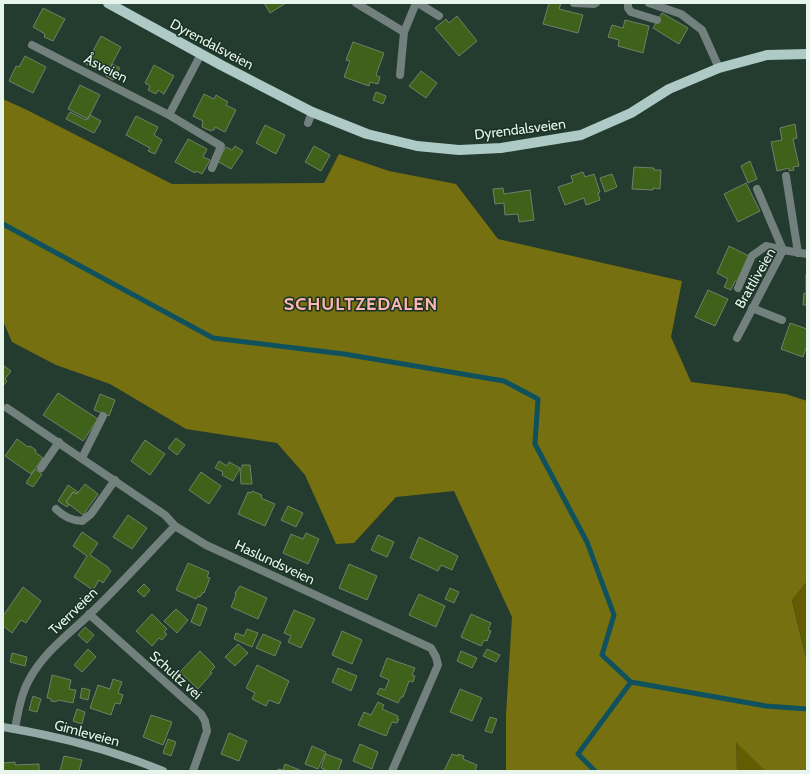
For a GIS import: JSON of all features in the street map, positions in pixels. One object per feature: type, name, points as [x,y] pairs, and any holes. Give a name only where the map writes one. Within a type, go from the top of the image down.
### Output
[{"type":"main road","name":"Dyrendalsveien","points":[[108,3],[312,112],[367,134],[417,146],[459,150],[501,148],[581,135],[631,113],[670,89],[719,68],[768,55],[807,54]]},
{"type":"street","points":[[356,3],[404,32]]},
{"type":"street","points":[[400,75],[404,32],[417,3],[439,16]]},
{"type":"street","points":[[574,3],[596,3]]},
{"type":"street","points":[[628,3],[628,8],[631,12],[657,20]]},
{"type":"street","points":[[649,3],[681,14],[702,30],[719,68]]},
{"type":"street","name":"Åsveien","points":[[32,45],[169,115],[221,146],[212,168]]},
{"type":"street","points":[[169,115],[201,54]]},
{"type":"street","points":[[308,123],[312,112]]},
{"type":"street","points":[[786,176],[803,253]]},
{"type":"street","points":[[757,189],[783,250]]},
{"type":"street","points":[[738,288],[752,256],[766,246],[783,250]]},
{"type":"street","name":"Brattliveien","points":[[737,338],[783,250],[803,253]]},
{"type":"street","points":[[752,308],[782,320]]},
{"type":"street","name":"Haslundsveien","points":[[7,408],[165,515],[175,526],[217,550],[431,648],[438,665],[392,771]]},
{"type":"street","points":[[82,458],[103,416]]},
{"type":"street","points":[[41,468],[59,442]]},
{"type":"street","points":[[56,509],[62,515],[73,520],[82,521],[91,514],[114,480]]},
{"type":"street","name":"Tverrveien","points":[[15,729],[23,694],[28,681],[36,668],[175,526]]},
{"type":"street","name":"Schultz vei","points":[[89,614],[200,714],[205,721],[207,731],[193,771]]},
{"type":"street","name":"Gimleveien","points":[[3,727],[62,739],[109,751],[163,771]]},
{"type":"shaded area","points":[[3,99],[172,184],[324,183],[339,154],[389,171],[456,184],[498,239],[682,281],[671,337],[691,382],[786,394],[807,401],[807,581],[792,600],[807,662],[807,771],[765,771],[736,742],[737,771],[506,771],[506,715],[512,617],[454,491],[396,497],[354,543],[336,544],[305,475],[277,443],[186,429],[110,384],[56,365],[12,342],[3,321]]},
{"type":"shaded area","points":[[807,581],[807,662],[792,599]]},
{"type":"shaded area","points":[[736,741],[765,771],[737,771]]},
{"type":"building","points":[[264,3],[286,3],[270,13]]},
{"type":"building","points":[[549,3],[561,3],[559,9],[583,15],[578,33],[543,24]]},
{"type":"building","points":[[43,8],[65,19],[53,41],[44,37],[45,34],[33,27]]},
{"type":"building","points":[[662,13],[688,28],[679,44],[653,28]]},
{"type":"building","points":[[457,16],[477,41],[459,56],[435,28],[446,19],[449,23]]},
{"type":"building","points":[[625,20],[649,26],[643,53],[618,46],[619,40],[608,37],[612,25],[623,28]]},
{"type":"building","points":[[101,36],[121,47],[108,71],[100,67],[95,69],[86,64]]},
{"type":"building","points":[[353,42],[384,53],[376,75],[380,77],[378,84],[370,82],[369,86],[344,77],[350,61],[346,60]]},
{"type":"building","points":[[25,56],[46,67],[33,93],[9,81],[16,66],[19,67]]},
{"type":"building","points":[[112,64],[120,68],[113,80],[106,76]]},
{"type":"building","points":[[154,65],[174,76],[164,94],[158,90],[156,94],[148,90],[150,86],[145,83]]},
{"type":"building","points":[[421,71],[437,83],[426,98],[409,86]]},
{"type":"building","points":[[80,85],[100,95],[88,119],[68,109]]},
{"type":"building","points":[[376,92],[386,96],[383,104],[373,100]]},
{"type":"building","points":[[204,94],[214,99],[216,95],[228,102],[226,105],[236,110],[225,132],[215,127],[214,130],[211,131],[202,127],[203,121],[193,116]]},
{"type":"building","points":[[70,112],[86,120],[90,115],[101,121],[94,133],[66,119]]},
{"type":"building","points":[[136,116],[158,127],[154,135],[162,140],[155,154],[148,151],[150,148],[126,135]]},
{"type":"building","points":[[795,124],[797,138],[793,139],[799,166],[793,167],[794,170],[789,171],[789,168],[777,171],[771,142],[782,140],[780,128]]},
{"type":"building","points":[[265,125],[285,135],[276,154],[256,143]]},
{"type":"building","points":[[188,139],[207,149],[203,157],[210,160],[202,174],[196,171],[195,173],[175,162]]},
{"type":"building","points":[[235,146],[243,151],[231,169],[217,161],[226,147],[232,150]]},
{"type":"building","points":[[314,146],[330,155],[321,171],[305,162]]},
{"type":"building","points":[[750,161],[757,179],[748,183],[741,166]]},
{"type":"building","points":[[634,167],[654,168],[654,170],[661,170],[660,189],[632,189]]},
{"type":"building","points":[[583,172],[585,177],[594,174],[600,192],[598,193],[600,200],[586,205],[584,198],[565,205],[558,187],[573,182],[571,176]]},
{"type":"building","points":[[612,174],[617,187],[605,192],[600,178]]},
{"type":"building","points":[[746,183],[760,211],[738,222],[724,194]]},
{"type":"building","points":[[503,188],[504,194],[530,190],[534,220],[519,222],[518,214],[505,215],[504,203],[495,204],[493,189]]},
{"type":"building","points":[[729,246],[749,256],[737,282],[735,281],[731,290],[724,287],[728,279],[717,273]]},
{"type":"building","points":[[806,274],[807,305],[803,305],[804,293],[806,294]]},
{"type":"building","points":[[708,290],[728,299],[715,326],[695,317]]},
{"type":"building","points":[[790,323],[807,329],[807,345],[803,357],[781,349]]},
{"type":"building","points":[[3,365],[11,371],[5,379],[7,381],[3,386]]},
{"type":"building","points":[[58,393],[98,419],[83,441],[43,415]]},
{"type":"building","points":[[100,394],[115,400],[109,416],[94,410]]},
{"type":"building","points":[[176,438],[185,445],[177,455],[168,448]]},
{"type":"building","points":[[17,439],[28,447],[30,446],[36,450],[35,452],[43,458],[31,474],[5,456]]},
{"type":"building","points":[[145,440],[165,454],[150,475],[131,461]]},
{"type":"building","points":[[219,461],[227,466],[229,462],[240,468],[233,481],[222,475],[223,472],[215,468]]},
{"type":"building","points":[[242,465],[250,465],[252,484],[241,484],[240,469],[242,468]]},
{"type":"building","points":[[35,469],[42,474],[33,487],[26,483]]},
{"type":"building","points":[[201,472],[221,486],[209,504],[189,490]]},
{"type":"building","points":[[85,484],[98,494],[83,515],[66,502],[73,492],[77,494]]},
{"type":"building","points":[[68,485],[78,492],[77,494],[73,492],[66,502],[69,505],[67,507],[58,501]]},
{"type":"building","points":[[252,491],[262,495],[261,498],[275,504],[265,526],[238,514],[248,492],[251,493]]},
{"type":"building","points":[[288,506],[303,513],[296,527],[281,520]]},
{"type":"building","points":[[128,515],[147,528],[132,549],[113,537]]},
{"type":"building","points":[[82,532],[98,543],[90,555],[108,567],[111,571],[103,583],[99,580],[93,590],[74,577],[87,556],[73,546]]},
{"type":"building","points":[[306,533],[319,539],[308,564],[283,553],[291,534],[303,539]]},
{"type":"building","points":[[378,535],[394,542],[387,557],[371,550]]},
{"type":"building","points":[[419,537],[458,556],[452,570],[441,565],[438,571],[410,558]]},
{"type":"building","points":[[188,563],[209,572],[207,577],[210,578],[204,593],[203,592],[200,597],[198,596],[196,599],[176,590]]},
{"type":"building","points":[[349,564],[377,576],[367,600],[339,588]]},
{"type":"building","points":[[144,584],[150,590],[144,597],[137,591]]},
{"type":"building","points":[[240,586],[267,598],[258,619],[231,607],[236,595],[235,593]]},
{"type":"building","points":[[23,587],[41,601],[26,623],[21,620],[12,633],[3,626],[3,616]]},
{"type":"building","points":[[450,588],[459,592],[454,603],[445,599]]},
{"type":"building","points":[[419,594],[445,606],[436,627],[409,615]]},
{"type":"building","points":[[198,604],[207,608],[200,626],[191,622]]},
{"type":"building","points":[[176,609],[188,620],[177,633],[164,621]]},
{"type":"building","points":[[294,610],[315,619],[301,648],[288,642],[291,636],[284,633]]},
{"type":"building","points":[[152,614],[167,629],[164,632],[167,634],[162,640],[159,638],[152,646],[136,631]]},
{"type":"building","points":[[471,614],[491,623],[488,630],[491,631],[487,641],[484,640],[481,646],[461,637]]},
{"type":"building","points":[[85,627],[94,635],[87,643],[78,635]]},
{"type":"building","points":[[247,629],[258,633],[252,647],[234,639],[236,633],[244,636]]},
{"type":"building","points":[[342,631],[362,640],[352,664],[332,655]]},
{"type":"building","points":[[263,634],[281,642],[275,656],[256,648]]},
{"type":"building","points":[[238,644],[248,653],[235,666],[225,657]]},
{"type":"building","points":[[88,649],[96,657],[82,672],[74,665]]},
{"type":"building","points":[[487,649],[500,655],[496,662],[483,656]]},
{"type":"building","points":[[200,651],[215,667],[210,672],[212,673],[198,689],[180,672]]},
{"type":"building","points":[[461,651],[477,658],[472,668],[457,661]]},
{"type":"building","points":[[12,653],[27,657],[25,666],[10,662]]},
{"type":"building","points":[[387,658],[415,668],[412,675],[415,676],[413,682],[409,681],[403,697],[401,697],[398,703],[377,694],[380,688],[385,690],[389,680],[380,676]]},
{"type":"building","points":[[257,665],[289,681],[279,704],[269,700],[266,706],[252,699],[255,693],[246,688]]},
{"type":"building","points":[[338,668],[357,676],[351,691],[332,682]]},
{"type":"building","points":[[52,675],[71,680],[69,689],[76,690],[73,703],[58,700],[56,702],[51,701],[50,698],[47,698]]},
{"type":"building","points":[[113,679],[122,682],[118,693],[123,695],[120,704],[115,703],[111,715],[90,708],[98,685],[110,689]]},
{"type":"building","points":[[82,688],[90,690],[88,700],[80,698]]},
{"type":"building","points":[[460,689],[482,698],[472,721],[450,712]]},
{"type":"building","points":[[33,696],[41,699],[37,712],[29,710]]},
{"type":"building","points":[[378,702],[384,705],[382,709],[398,716],[397,719],[399,719],[397,723],[392,722],[386,736],[358,725],[364,712],[371,715]]},
{"type":"building","points":[[77,709],[85,712],[82,724],[73,721]]},
{"type":"building","points":[[151,715],[172,722],[163,745],[143,737]]},
{"type":"building","points":[[490,717],[497,719],[492,733],[485,731]]},
{"type":"building","points":[[229,733],[247,741],[239,761],[221,754]]},
{"type":"building","points":[[168,739],[176,742],[171,756],[163,753]]},
{"type":"building","points":[[360,744],[378,752],[372,769],[353,761]]},
{"type":"building","points":[[312,746],[326,752],[318,769],[305,764]]},
{"type":"building","points":[[326,754],[342,760],[338,771],[328,771],[321,768]]},
{"type":"building","points":[[452,754],[464,756],[463,759],[477,765],[475,771],[444,771]]},
{"type":"building","points":[[64,756],[82,760],[79,771],[60,771]]},
{"type":"building","points":[[15,762],[15,765],[39,764],[39,771],[3,771],[3,763]]},
{"type":"building","points":[[285,764],[302,771],[277,771],[278,769],[283,770]]},
{"type":"waterway","points":[[3,224],[213,338],[344,354],[504,381],[538,399],[535,444],[587,542],[614,615],[602,655],[631,682],[578,754],[595,771]]},
{"type":"waterway","points":[[631,682],[766,706],[807,709]]},
{"type":"district","name":"SCHULTZEDALEN","points":[[361,304]]}]
